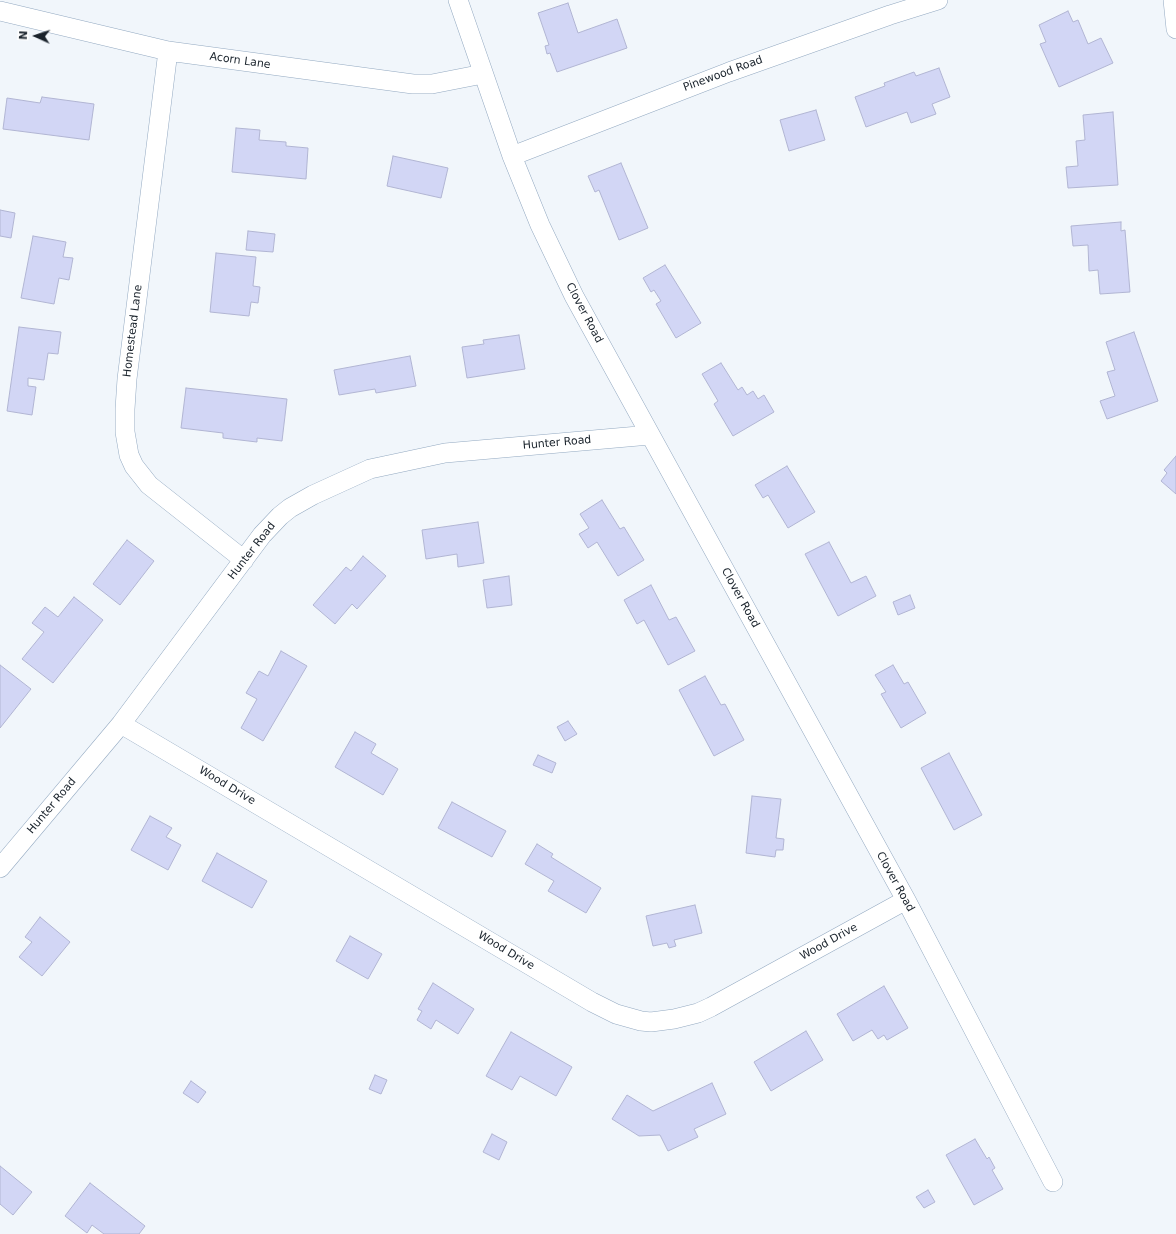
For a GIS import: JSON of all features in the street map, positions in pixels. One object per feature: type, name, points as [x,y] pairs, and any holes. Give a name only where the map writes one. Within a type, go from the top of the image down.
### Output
[{"type":"street","name":"Clover Road","points":[[458,0],[512,156],[540,225],[574,296],[906,900],[1053,1182]]},
{"type":"street","name":"Pinewood Road","points":[[512,156],[729,72],[890,15],[938,0]]},
{"type":"street","points":[[1173,0],[1176,29]]},
{"type":"street","name":"Acorn Lane","points":[[0,11],[168,51],[413,84],[432,84],[483,74]]},
{"type":"street","name":"Homestead Lane","points":[[168,51],[127,379],[125,432],[129,454],[134,466],[149,485],[244,560]]},
{"type":"street","name":"Hunter Road","points":[[0,868],[121,724],[262,535],[290,508],[313,494],[370,469],[445,453],[650,435]]},
{"type":"street","name":"Wood Drive","points":[[121,724],[592,1002],[616,1014],[640,1021],[652,1022],[674,1019],[698,1013],[712,1007],[906,900]]},
{"type":"building","points":[[568,3],[578,33],[617,19],[627,48],[557,72],[550,53],[547,54],[545,46],[549,45],[538,13]]},
{"type":"building","points":[[1068,11],[1073,22],[1078,20],[1088,44],[1101,38],[1113,63],[1059,87],[1040,44],[1046,42],[1039,25]]},
{"type":"building","points":[[939,68],[950,97],[932,104],[936,114],[911,123],[907,112],[866,127],[855,97],[885,86],[884,83],[914,72],[916,76]]},
{"type":"building","points":[[42,97],[94,104],[89,140],[3,129],[7,98],[40,103]]},
{"type":"building","points":[[816,110],[825,140],[789,151],[780,120]]},
{"type":"building","points":[[1113,112],[1118,185],[1068,188],[1066,167],[1078,166],[1076,141],[1085,140],[1083,115]]},
{"type":"building","points":[[236,128],[260,130],[259,140],[286,142],[286,146],[308,148],[306,179],[232,172]]},
{"type":"building","points":[[393,156],[448,168],[441,198],[387,186]]},
{"type":"building","points":[[621,163],[648,228],[619,240],[599,190],[595,192],[588,176]]},
{"type":"building","points":[[0,210],[15,213],[11,238],[0,236]]},
{"type":"building","points":[[1121,222],[1121,231],[1125,230],[1130,292],[1100,294],[1098,270],[1089,271],[1088,245],[1073,246],[1071,226]]},
{"type":"building","points":[[248,231],[275,234],[273,252],[246,250]]},
{"type":"building","points":[[33,236],[66,242],[63,257],[73,258],[69,280],[59,278],[54,304],[21,298]]},
{"type":"building","points":[[216,253],[256,257],[253,286],[260,287],[258,303],[251,302],[249,316],[210,312]]},
{"type":"building","points":[[665,265],[701,323],[676,338],[656,304],[661,301],[654,290],[651,292],[643,278]]},
{"type":"building","points":[[19,327],[61,332],[58,354],[48,353],[44,380],[28,378],[28,386],[36,387],[32,415],[7,411]]},
{"type":"building","points":[[1134,332],[1158,401],[1107,419],[1100,401],[1115,396],[1107,372],[1115,370],[1106,342]]},
{"type":"building","points":[[519,335],[525,369],[467,378],[462,347],[484,344],[483,340]]},
{"type":"building","points":[[410,356],[416,386],[376,393],[375,389],[339,395],[334,370]]},
{"type":"building","points":[[721,363],[738,390],[742,387],[747,395],[753,391],[758,399],[764,395],[774,412],[733,436],[714,404],[718,401],[702,374]]},
{"type":"building","points":[[186,388],[287,399],[282,441],[257,438],[257,442],[223,438],[223,433],[181,428]]},
{"type":"building","points":[[1176,456],[1176,494],[1161,481],[1167,473],[1164,470]]},
{"type":"building","points":[[787,466],[815,512],[788,528],[768,495],[763,498],[755,485]]},
{"type":"building","points":[[602,500],[620,529],[624,527],[644,560],[618,576],[597,542],[588,548],[579,534],[589,528],[580,514]]},
{"type":"building","points":[[478,522],[484,563],[458,567],[457,554],[426,559],[422,530]]},
{"type":"building","points":[[127,540],[154,561],[120,605],[93,584]]},
{"type":"building","points":[[829,542],[851,583],[866,576],[876,596],[838,616],[805,554]]},
{"type":"building","points":[[363,556],[386,576],[357,609],[352,604],[335,624],[313,605],[346,567],[351,571]]},
{"type":"building","points":[[509,576],[512,605],[487,608],[483,580]]},
{"type":"building","points":[[651,585],[669,620],[676,617],[695,651],[668,665],[644,620],[637,624],[624,600]]},
{"type":"building","points":[[910,595],[915,608],[898,615],[893,602]]},
{"type":"building","points":[[74,597],[103,620],[53,683],[22,659],[44,632],[32,623],[45,607],[58,617]]},
{"type":"building","points":[[281,651],[307,666],[263,741],[241,728],[257,699],[246,693],[259,671],[268,676]]},
{"type":"building","points":[[0,665],[31,689],[0,728]]},
{"type":"building","points":[[893,665],[904,684],[908,682],[926,713],[901,728],[881,694],[886,692],[875,675]]},
{"type":"building","points":[[705,676],[721,705],[725,704],[744,740],[714,756],[679,690]]},
{"type":"building","points":[[568,721],[577,734],[565,741],[557,727]]},
{"type":"building","points":[[355,732],[376,744],[371,753],[398,769],[383,795],[335,767]]},
{"type":"building","points":[[949,753],[982,815],[954,830],[921,768]]},
{"type":"building","points":[[538,755],[556,763],[552,773],[533,765]]},
{"type":"building","points":[[752,796],[781,799],[776,838],[784,839],[783,850],[776,850],[775,857],[746,853]]},
{"type":"building","points":[[452,802],[506,831],[492,857],[438,828]]},
{"type":"building","points":[[150,816],[172,828],[166,837],[181,845],[168,870],[131,850]]},
{"type":"building","points":[[537,844],[553,854],[551,857],[601,888],[586,913],[548,891],[554,881],[525,864]]},
{"type":"building","points":[[217,853],[267,881],[252,908],[202,881]]},
{"type":"building","points":[[695,905],[702,933],[674,940],[676,946],[669,948],[667,943],[653,946],[646,916]]},
{"type":"building","points":[[40,917],[70,942],[42,976],[19,957],[32,942],[25,937]]},
{"type":"building","points":[[350,936],[382,954],[368,979],[336,961]]},
{"type":"building","points":[[433,983],[474,1009],[458,1034],[436,1020],[431,1029],[417,1020],[422,1011],[418,1009]]},
{"type":"building","points":[[884,986],[908,1028],[887,1040],[884,1035],[878,1039],[872,1030],[853,1041],[837,1014]]},
{"type":"building","points":[[806,1031],[823,1060],[771,1091],[754,1062]]},
{"type":"building","points":[[511,1032],[572,1067],[556,1096],[520,1076],[512,1090],[486,1076]]},
{"type":"building","points":[[375,1075],[387,1080],[381,1094],[369,1089]]},
{"type":"building","points":[[191,1081],[206,1092],[198,1103],[183,1093]]},
{"type":"building","points":[[712,1083],[726,1114],[694,1129],[698,1137],[668,1151],[660,1135],[639,1136],[612,1119],[627,1095],[653,1111]]},
{"type":"building","points":[[492,1134],[507,1142],[499,1160],[483,1152]]},
{"type":"building","points":[[975,1139],[987,1159],[989,1157],[995,1168],[992,1170],[1003,1189],[974,1205],[946,1155]]},
{"type":"building","points":[[0,1166],[32,1192],[13,1215],[0,1204]]},
{"type":"building","points":[[90,1183],[145,1226],[139,1234],[104,1234],[92,1225],[87,1233],[65,1216]]},
{"type":"building","points":[[928,1190],[935,1202],[924,1208],[916,1197]]}]
